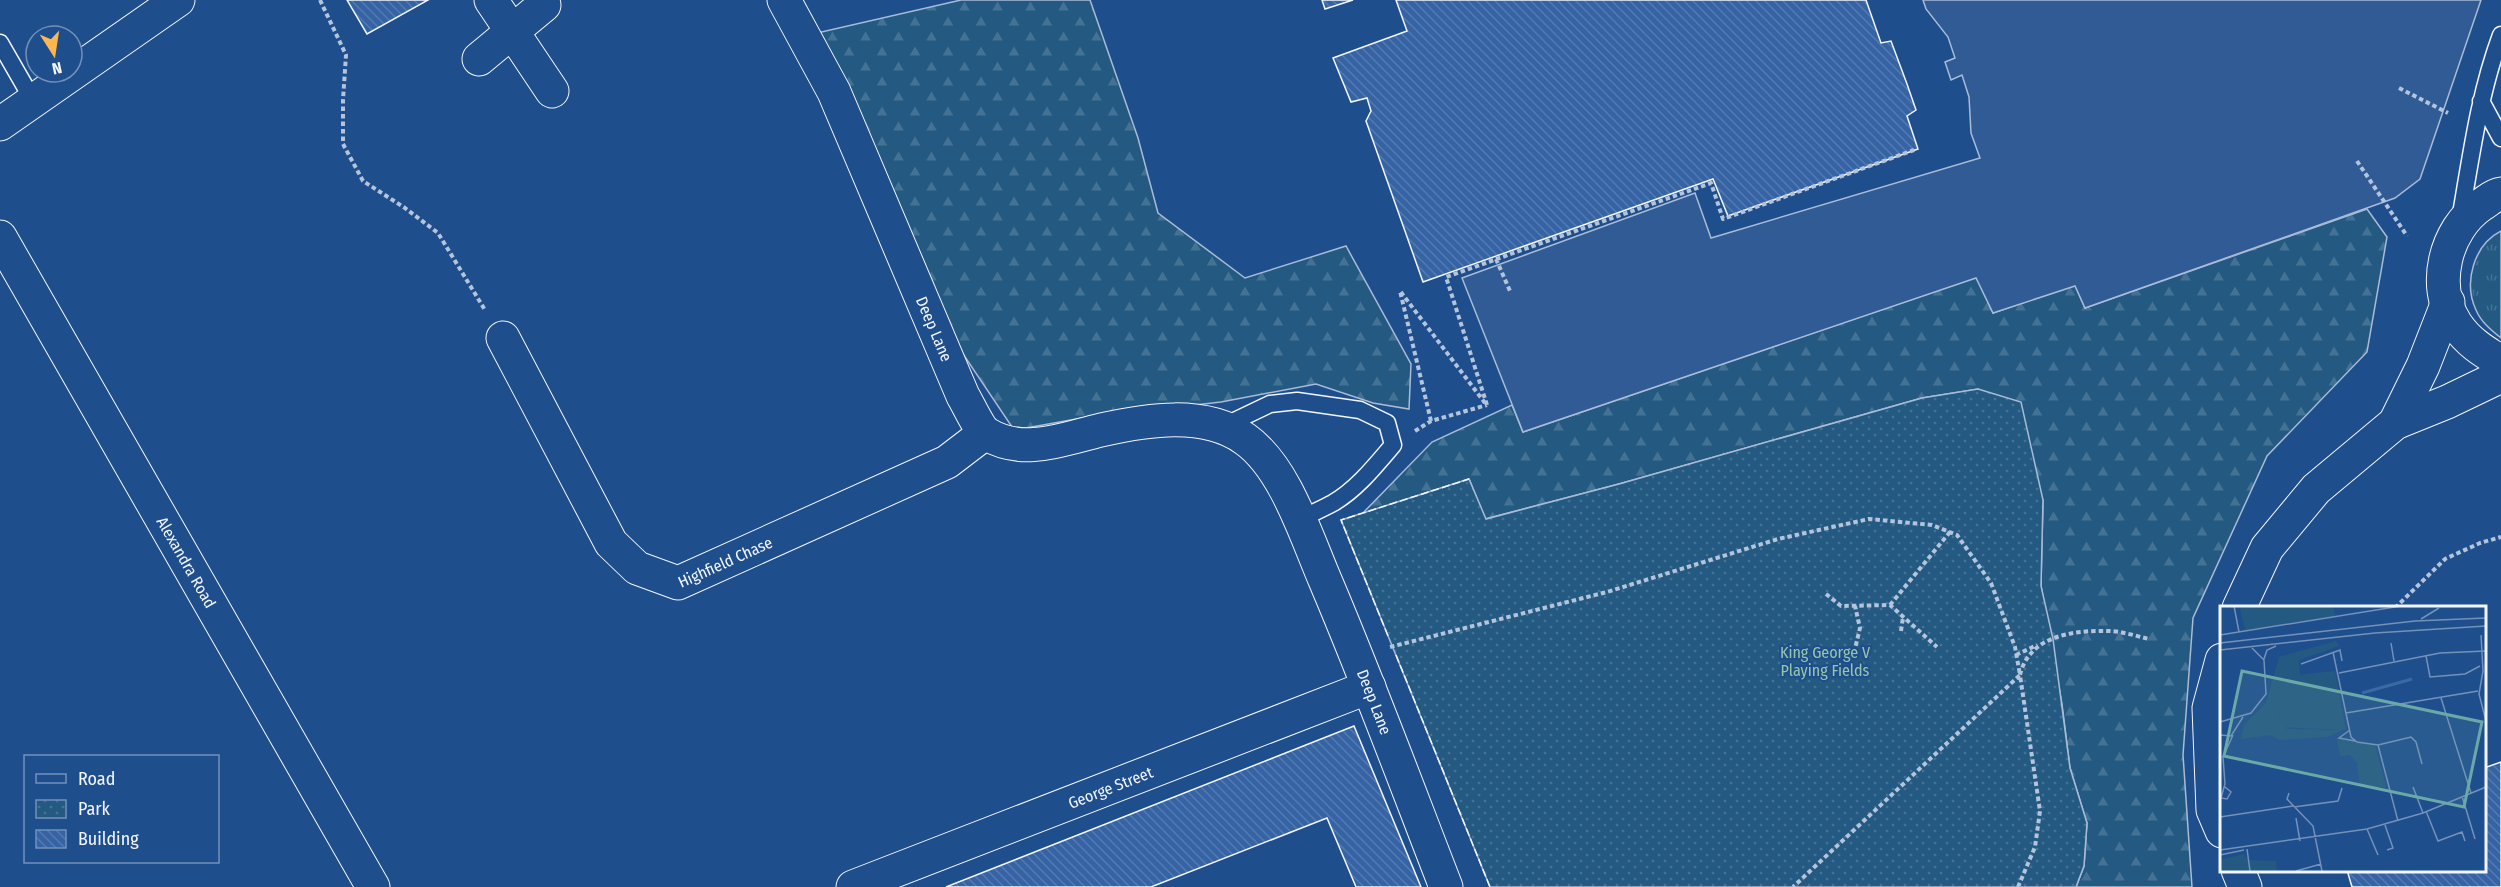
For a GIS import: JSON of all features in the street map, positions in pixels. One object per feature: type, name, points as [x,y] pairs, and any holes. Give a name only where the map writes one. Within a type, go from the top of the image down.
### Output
[{"type":"street","points":[[0,124],[178,0]]},
{"type":"street","points":[[491,0],[552,91]]},
{"type":"street","name":"Deep Lane","points":[[784,0],[834,92],[963,396],[985,433],[1008,442],[1043,445],[1101,430],[1157,420],[1200,422],[1224,426],[1246,440],[1269,463],[1299,520],[1369,687],[1446,887]]},
{"type":"street","points":[[479,59],[544,5]]},
{"type":"street","points":[[2501,194],[2470,213],[2451,239],[2443,270],[2444,293],[2455,322],[2475,346],[2501,362]]},
{"type":"street","name":"Alexandra Road","points":[[0,237],[373,887]]},
{"type":"street","points":[[2395,423],[2423,366],[2448,302]]},
{"type":"street","name":"Highfield Chase","points":[[503,338],[612,543],[637,568],[678,583],[947,462],[985,433]]},
{"type":"street","points":[[2240,606],[2267,548],[2316,489],[2395,423],[2501,376]]},
{"type":"street","points":[[2220,667],[2209,708],[2213,810],[2220,826]]},
{"type":"street","name":"George Street","points":[[853,887],[1369,687]]},
{"type":"street","points":[[2239,872],[2245,887]]},
{"type":"lane","points":[[2458,229],[2481,101],[2490,63],[2501,34]]},
{"type":"lane","points":[[0,43],[34,102]]},
{"type":"lane","points":[[2481,101],[2501,138]]},
{"type":"lane","points":[[1224,426],[1270,404],[1297,401],[1360,410],[1388,423],[1393,445],[1374,467],[1355,487],[1333,503],[1299,520]]},
{"type":"path","points":[[320,0],[346,55],[343,144],[363,181],[438,232],[503,338]]},
{"type":"path","points":[[2399,88],[2448,113]]},
{"type":"path","points":[[1487,405],[1446,277],[1711,183],[1723,219],[1914,150]]},
{"type":"path","points":[[2357,161],[2407,236]]},
{"type":"path","points":[[1496,259],[1510,291]]},
{"type":"path","points":[[1400,291],[1451,358],[1487,405],[1431,421],[1400,291]]},
{"type":"path","points":[[1383,648],[1607,592],[1778,539],[1869,519],[1932,525],[1957,535],[1991,583],[2016,655],[2040,811],[2035,847],[2018,887]]},
{"type":"path","points":[[1890,605],[1950,532]]},
{"type":"path","points":[[2397,606],[2445,559],[2480,543],[2501,537]]},
{"type":"path","points":[[1826,594],[1841,606],[1890,605],[1937,647]]},
{"type":"path","points":[[1854,653],[1860,628],[1855,606]]},
{"type":"path","points":[[1901,631],[1903,616]]},
{"type":"path","points":[[2016,655],[2041,643],[2069,634],[2110,630],[2149,639]]},
{"type":"path","points":[[1793,887],[2020,675],[2023,663],[2041,643]]},
{"type":"green space","points":[[961,0],[1090,0],[1138,138],[1158,213],[1245,278],[1346,246],[1411,364],[1409,409],[1373,403],[1316,384],[1221,402],[1082,418],[1014,430],[957,345],[817,33]]},
{"type":"green space","points":[[2367,209],[2387,237],[2367,352],[2267,456],[2193,618],[2183,755],[2192,887],[2076,887],[2084,866],[2087,823],[2070,768],[2062,704],[2041,586],[2043,500],[1978,389],[1922,398],[1619,484],[1485,519],[1469,479],[1362,514],[1432,442],[1512,405],[1523,432],[1977,277],[1993,313],[2075,285],[2085,308]]},
{"type":"green space","points":[[2501,231],[2501,338],[2487,326],[2478,314],[2472,299],[2471,276],[2484,245]]},
{"type":"green space","name":"King George V Playing Fields","points":[[1978,389],[2021,402],[2043,500],[2041,586],[2053,639],[2070,768],[2087,823],[2084,866],[2076,887],[1490,887],[1341,520],[1469,479],[1486,519],[1619,484],[1922,398]]},
{"type":"shaded area","points":[[1923,0],[2481,0],[2420,179],[2395,198],[2085,308],[2075,286],[1993,313],[1976,278],[1523,432],[1462,278],[1695,193],[1711,238],[1980,158],[1971,133],[1969,97],[1962,75],[1951,80],[1945,62],[1955,58],[1948,37],[1926,9]]},
{"type":"building","points":[[347,0],[428,0],[367,34]]},
{"type":"building","points":[[1322,0],[1353,0],[1325,9]]},
{"type":"building","points":[[1396,0],[1866,0],[1881,43],[1891,41],[1907,84],[1916,110],[1907,116],[1918,149],[1728,216],[1713,179],[1423,282],[1366,121],[1371,111],[1367,98],[1351,102],[1333,58],[1407,31]]},
{"type":"building","points":[[1354,726],[1421,887],[1356,887],[1327,818],[1151,887],[946,887]]},
{"type":"building","points":[[2501,762],[2501,887],[2352,887],[2348,872],[2486,872],[2486,767]]},
{"type":"fence","points":[[1388,636],[1341,520],[1469,479]]},
{"type":"fence","points":[[1396,655],[1490,887]]}]
